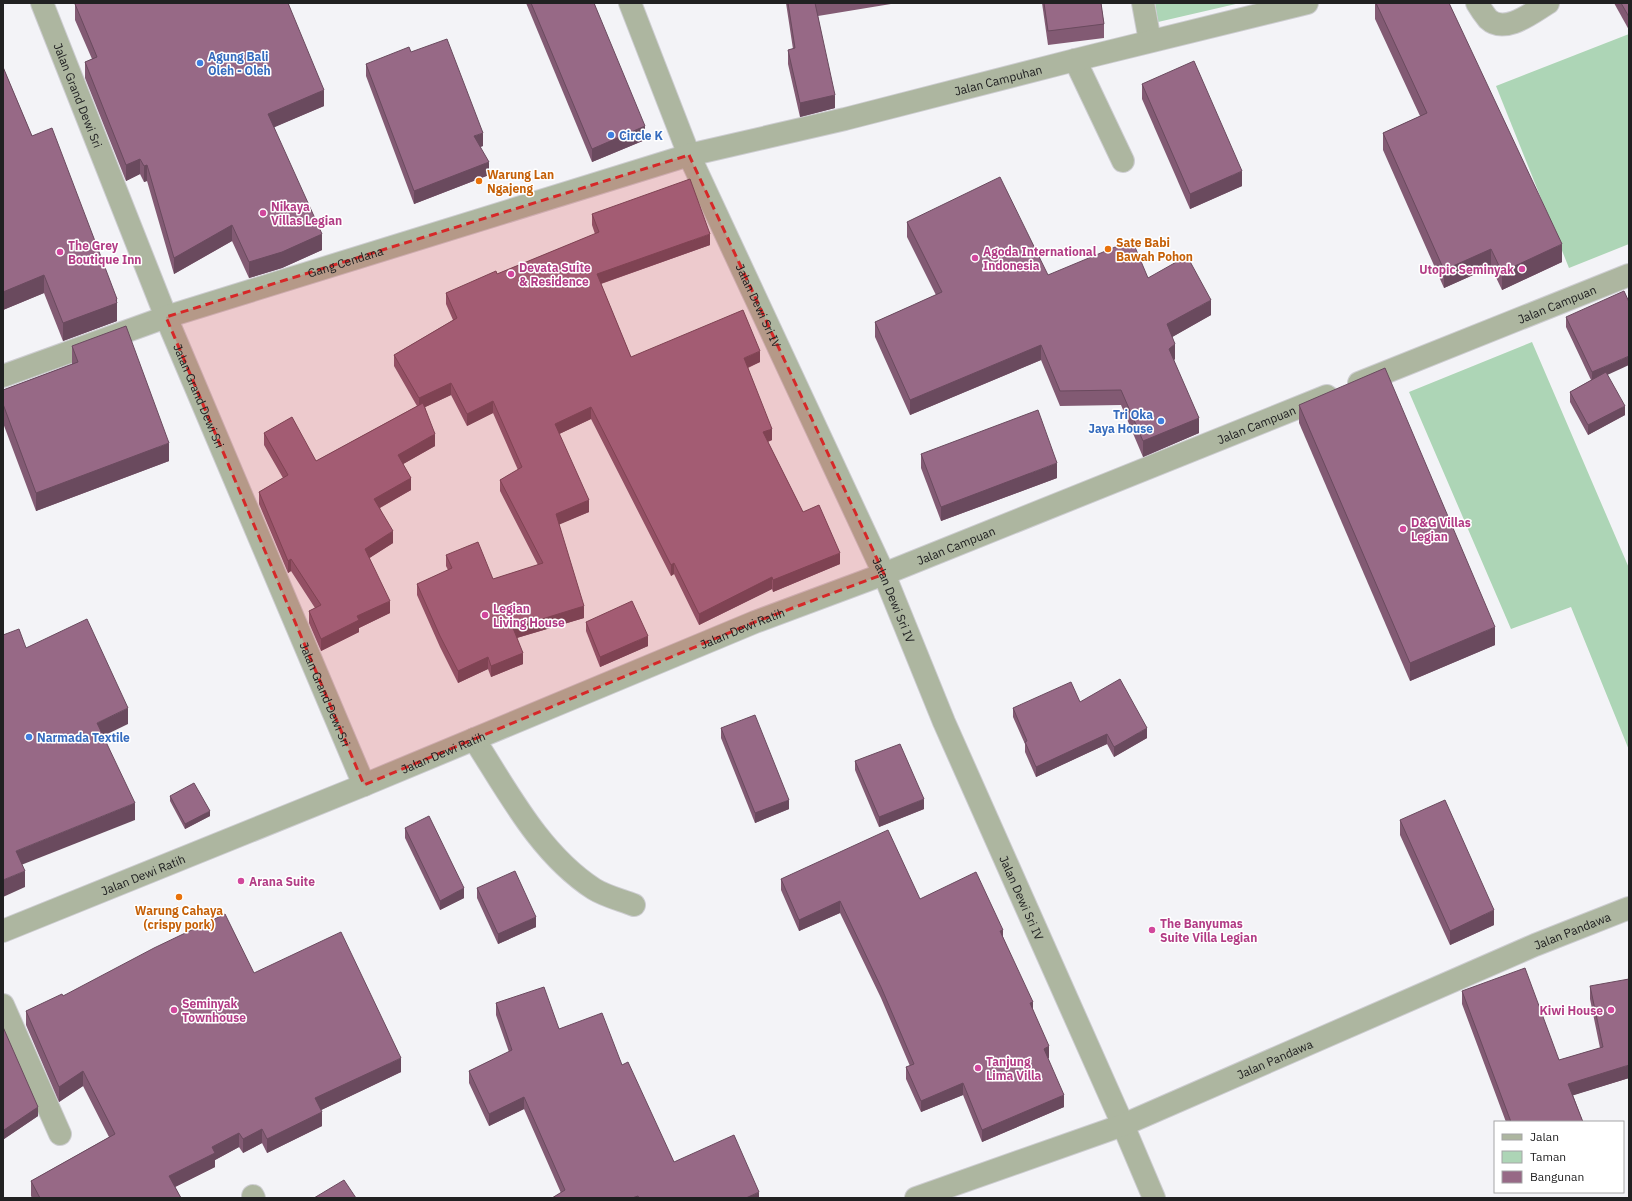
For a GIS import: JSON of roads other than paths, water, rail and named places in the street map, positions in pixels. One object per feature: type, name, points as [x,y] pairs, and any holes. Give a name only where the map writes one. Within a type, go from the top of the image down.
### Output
[{"type":"street","name":"Jalan Grand Dewi Sri","points":[[42,3],[166,317],[364,785]]},
{"type":"street","name":"Jalan Dewi Sri IV","points":[[630,3],[689,155],[884,574],[944,722],[1154,1198]]},
{"type":"street","points":[[1143,3],[1150,41]]},
{"type":"street","name":"Jalan Campuhan","points":[[689,155],[845,119],[1150,41],[1307,3]]},
{"type":"street","points":[[1476,3],[1489,20],[1503,25],[1516,22],[1548,3]]},
{"type":"street","points":[[1075,60],[1123,161]]},
{"type":"street","name":"Gang Cendana","points":[[3,376],[166,317],[689,155]]},
{"type":"street","name":"Jalan Campuan","points":[[884,574],[1629,275]]},
{"type":"street","name":"Jalan Dewi Ratih","points":[[3,932],[474,740],[755,622],[884,574]]},
{"type":"street","points":[[474,740],[530,825],[553,854],[566,867],[594,889],[634,905]]},
{"type":"street","name":"Jalan Pandawa","points":[[916,1198],[1123,1125],[1535,944],[1629,908]]},
{"type":"street","points":[[3,1005],[60,1134]]},
{"type":"place","name":"Agung Bali Oleh - Oleh","points":[[200,63]]},
{"type":"place","name":"Circle K","points":[[611,135]]},
{"type":"place","name":"Warung Lan Ngajeng","points":[[479,181]]},
{"type":"place","name":"Nikaya Villas Legian","points":[[263,213]]},
{"type":"place","name":"Sate Babi Bawah Pohon","points":[[1108,249]]},
{"type":"place","name":"The Grey Boutique Inn","points":[[60,252]]},
{"type":"place","name":"Agoda International Indonesia","points":[[975,258]]},
{"type":"place","name":"Utopic Seminyak","points":[[1522,269]]},
{"type":"place","name":"Devata Suite & Residence","points":[[511,274]]},
{"type":"place","name":"Tri Oka Jaya House","points":[[1161,421]]},
{"type":"place","name":"D&G Villas Legian","points":[[1403,529]]},
{"type":"place","name":"Legian Living House","points":[[485,615]]},
{"type":"place","name":"Narmada Textile","points":[[29,737]]},
{"type":"place","name":"Arana Suite","points":[[241,881]]},
{"type":"place","name":"Warung Cahaya (crispy pork)","points":[[179,897]]},
{"type":"place","name":"The Banyumas Suite Villa Legian","points":[[1152,930]]},
{"type":"place","name":"Seminyak Townhouse","points":[[174,1010]]},
{"type":"place","name":"Kiwi House","points":[[1611,1010]]},
{"type":"place","name":"Tanjung Lima Villa","points":[[978,1068]]}]
